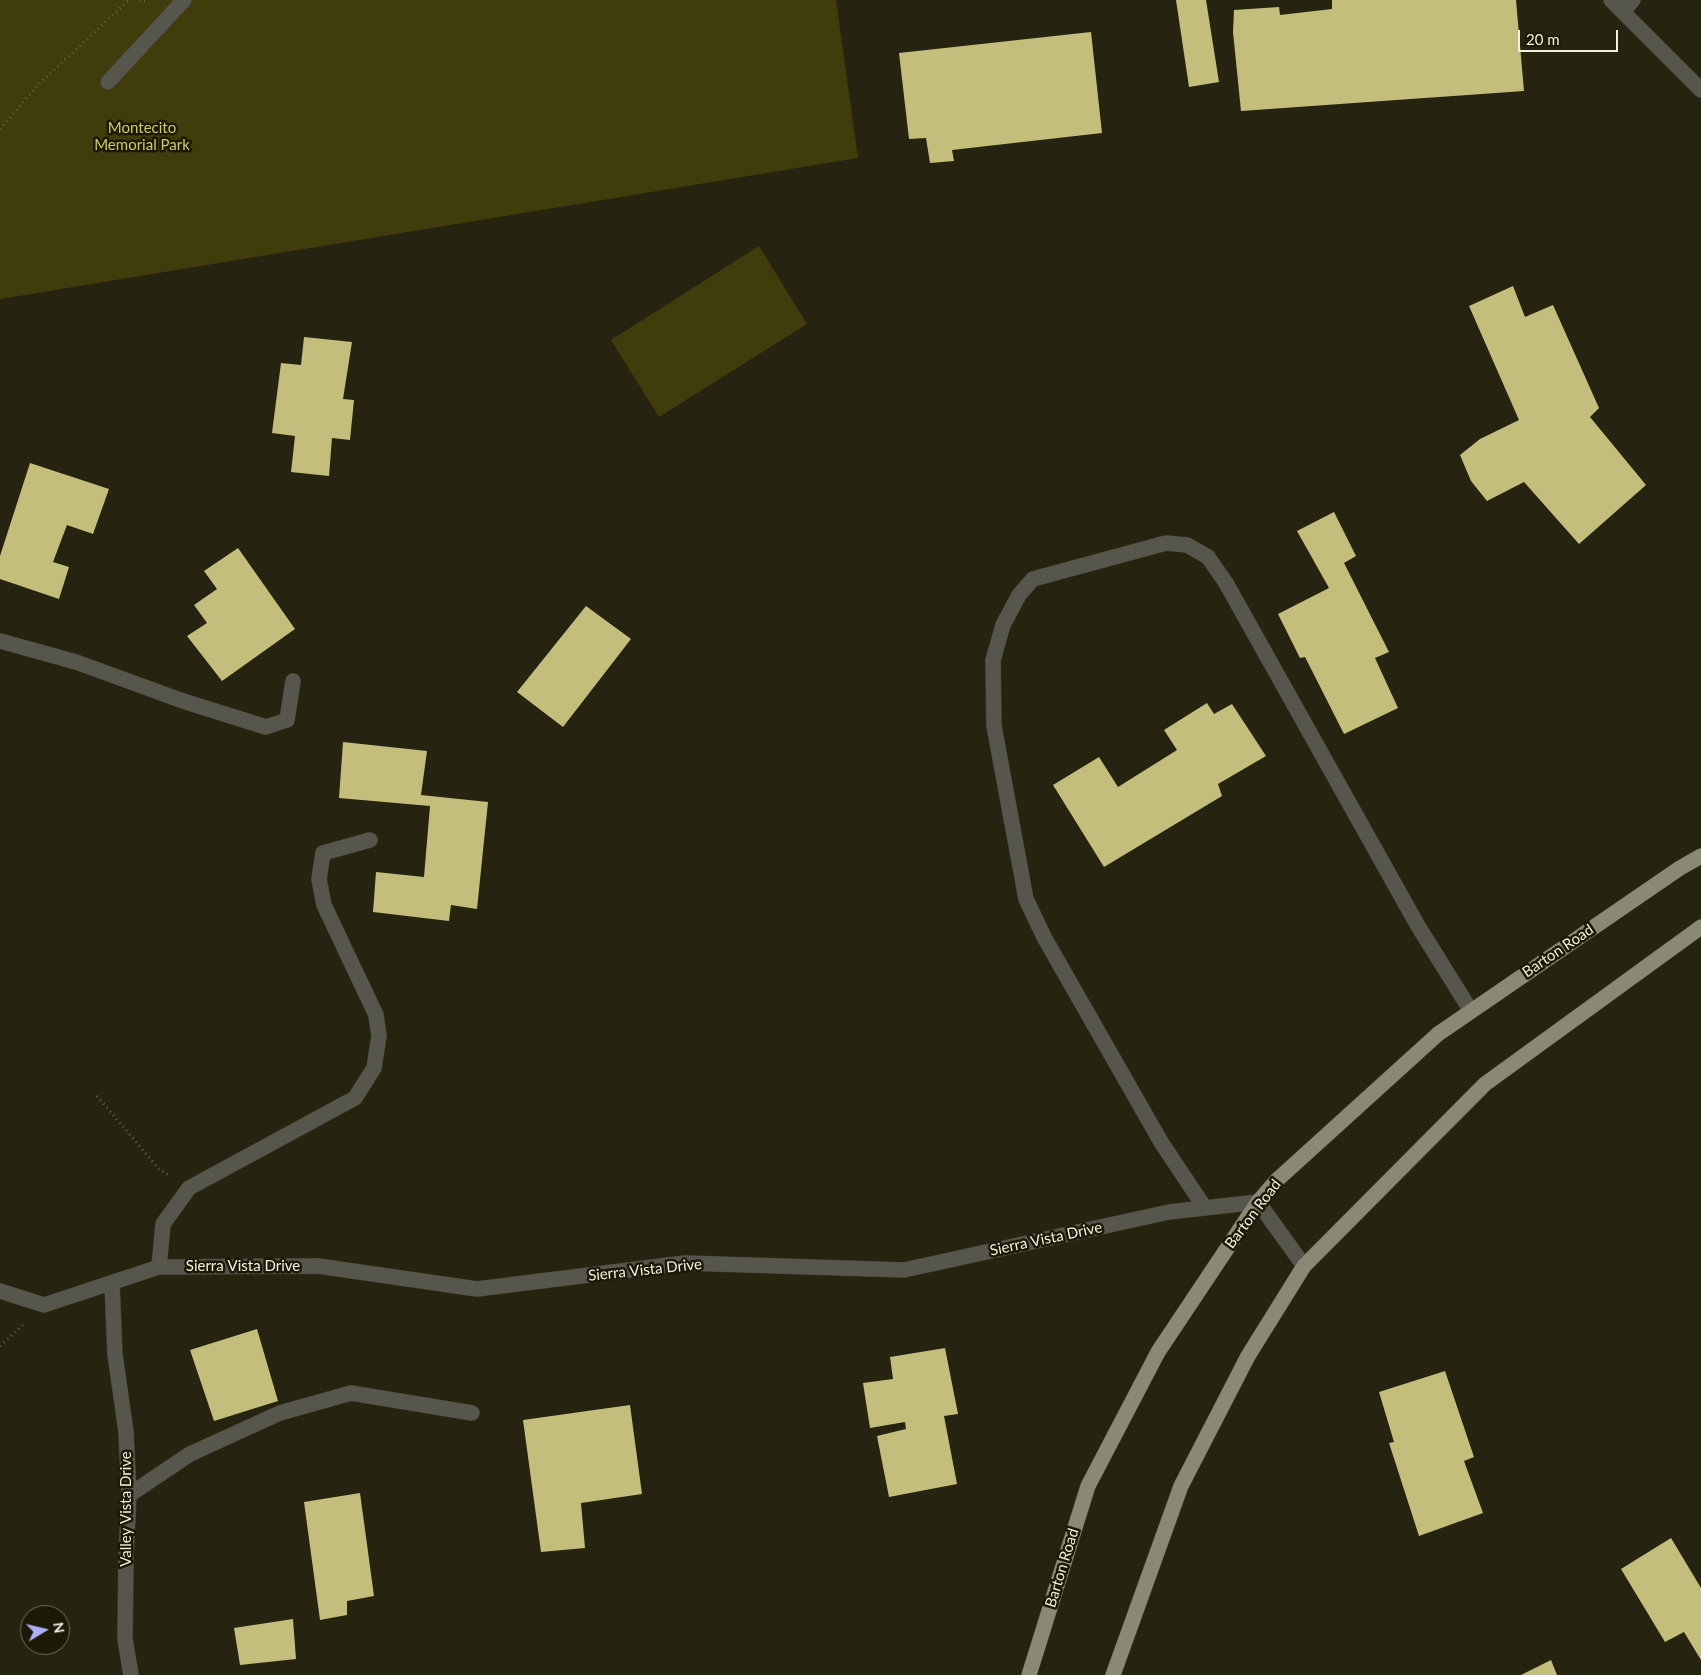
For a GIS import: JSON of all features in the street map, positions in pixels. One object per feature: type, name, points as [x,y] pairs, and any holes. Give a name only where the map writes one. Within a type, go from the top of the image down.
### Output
[{"type":"main road","name":"Barton Road","points":[[1029,1675],[1088,1486],[1158,1352],[1258,1202],[1277,1180],[1438,1034],[1680,868],[1701,856]]},
{"type":"main road","points":[[1113,1675],[1181,1486],[1248,1356],[1304,1266],[1485,1084],[1701,927]]},
{"type":"street","points":[[108,82],[184,0]]},
{"type":"street","points":[[1611,0],[1701,90]]},
{"type":"street","points":[[1623,12],[1633,0]]},
{"type":"street","points":[[1205,1208],[1161,1142],[1044,937],[1026,899],[994,726],[993,660],[1002,626],[1018,595],[1033,579],[1166,543],[1187,545],[1208,557],[1226,583],[1418,926],[1471,1011]]},
{"type":"street","points":[[0,641],[76,662],[183,701],[266,727],[287,720],[293,681]]},
{"type":"street","points":[[159,1267],[163,1224],[189,1188],[356,1098],[374,1068],[379,1036],[376,1015],[324,905],[319,880],[324,854],[370,840]]},
{"type":"street","points":[[1258,1202],[1304,1266]]},
{"type":"street","name":"Sierra Vista Drive","points":[[0,1291],[44,1305],[159,1267],[318,1266],[477,1290],[684,1263],[904,1270],[1169,1212],[1258,1202]]},
{"type":"street","name":"Valley Vista Drive","points":[[112,1284],[115,1354],[126,1432],[129,1496],[125,1639],[131,1675]]},
{"type":"street","points":[[129,1496],[190,1454],[280,1413],[350,1393],[472,1413]]},
{"type":"path","points":[[0,130],[38,85],[129,0]]},
{"type":"path","points":[[97,1096],[159,1168],[189,1188]]},
{"type":"green space","name":"Montecito Memorial Park","points":[[0,0],[836,0],[858,158],[0,299]]},
{"type":"green space","points":[[759,246],[807,324],[659,417],[611,340]]},
{"type":"building","points":[[1176,0],[1206,0],[1219,82],[1189,87]]},
{"type":"building","points":[[1332,0],[1516,0],[1524,91],[1241,111],[1233,32],[1234,10],[1279,7],[1280,15],[1332,9]]},
{"type":"building","points":[[1091,32],[1102,133],[952,150],[954,161],[930,163],[926,138],[909,139],[899,53]]},
{"type":"building","points":[[1513,286],[1525,317],[1553,305],[1599,408],[1590,417],[1646,485],[1579,544],[1524,482],[1487,501],[1471,481],[1460,455],[1480,439],[1519,420],[1469,306]]},
{"type":"building","points":[[304,337],[352,342],[343,399],[354,400],[350,440],[332,438],[329,476],[291,472],[295,436],[272,433],[281,363],[301,365]]},
{"type":"building","points":[[30,463],[109,489],[93,534],[67,525],[53,562],[69,567],[59,599],[0,579],[0,556]]},
{"type":"building","points":[[1334,512],[1356,556],[1344,563],[1389,652],[1375,658],[1398,708],[1344,734],[1305,657],[1300,658],[1278,614],[1329,588],[1297,531]]},
{"type":"building","points":[[238,548],[295,629],[222,681],[187,636],[207,623],[194,605],[217,589],[204,571]]},
{"type":"building","points":[[586,606],[631,639],[563,727],[517,692]]},
{"type":"building","points":[[1207,703],[1214,714],[1232,704],[1266,756],[1218,784],[1222,796],[1104,867],[1053,785],[1099,757],[1118,787],[1177,750],[1164,730]]},
{"type":"building","points":[[343,742],[427,751],[421,795],[488,802],[477,909],[451,905],[449,921],[373,912],[376,872],[424,877],[430,806],[339,798]]},
{"type":"building","points":[[257,1329],[278,1401],[214,1421],[190,1350]]},
{"type":"building","points":[[945,1348],[958,1414],[944,1416],[957,1484],[889,1497],[877,1436],[906,1429],[905,1422],[870,1428],[863,1383],[893,1379],[890,1357]]},
{"type":"building","points":[[1445,1371],[1474,1457],[1464,1461],[1483,1513],[1419,1536],[1389,1443],[1394,1442],[1379,1392]]},
{"type":"building","points":[[630,1405],[642,1494],[581,1503],[585,1548],[541,1552],[523,1420]]},
{"type":"building","points":[[360,1493],[374,1596],[347,1601],[347,1615],[320,1620],[304,1502]]},
{"type":"building","points":[[1671,1538],[1701,1588],[1701,1660],[1684,1632],[1665,1642],[1621,1569]]},
{"type":"building","points":[[293,1619],[296,1659],[240,1665],[234,1628]]},
{"type":"building","points":[[1551,1660],[1557,1675],[1521,1675]]}]
